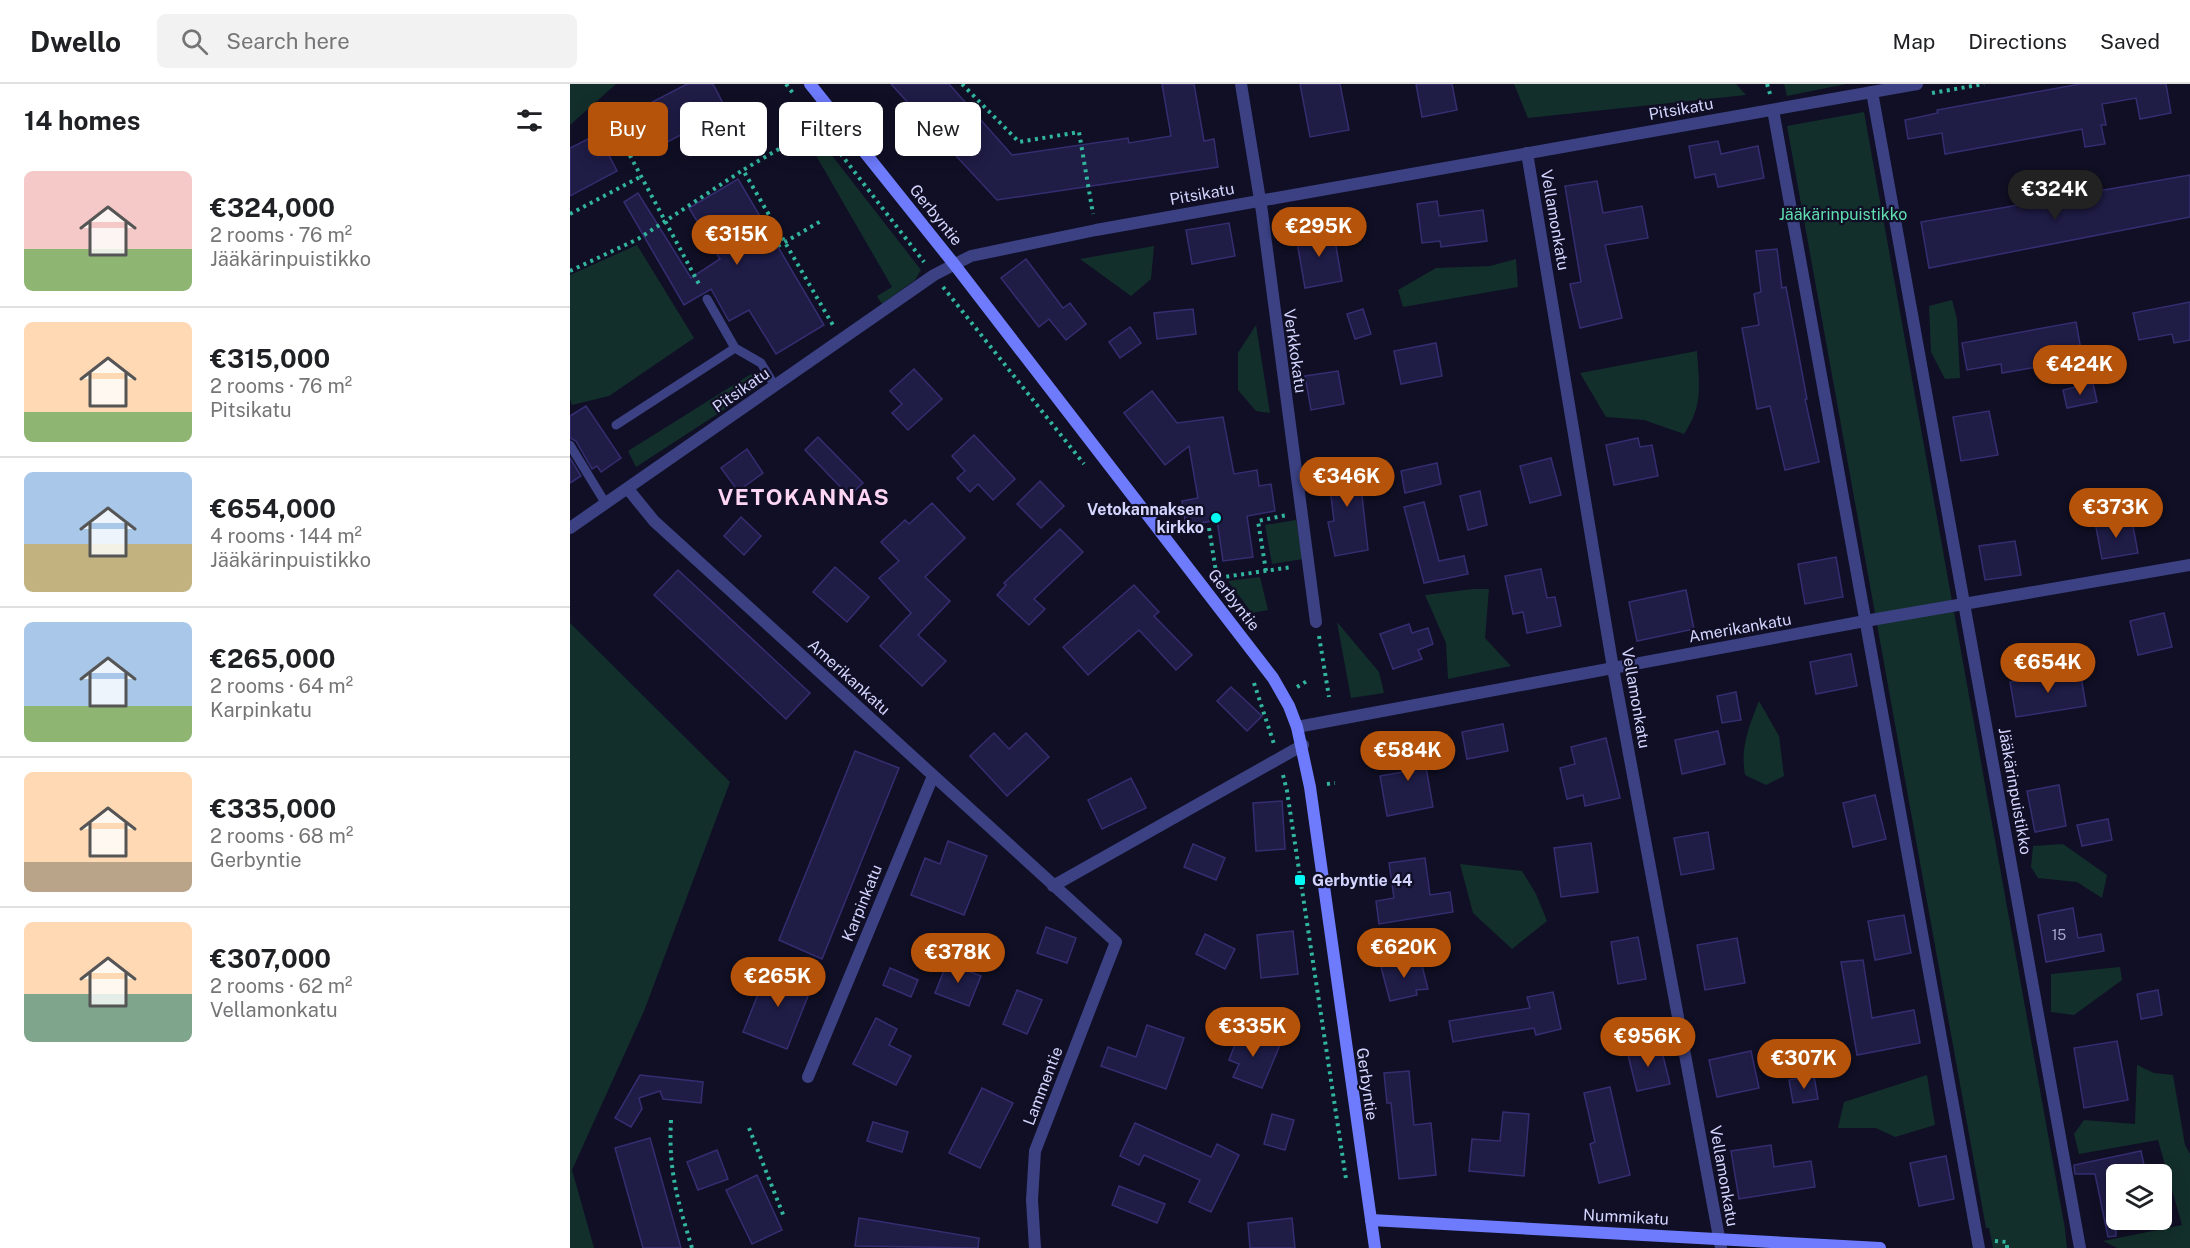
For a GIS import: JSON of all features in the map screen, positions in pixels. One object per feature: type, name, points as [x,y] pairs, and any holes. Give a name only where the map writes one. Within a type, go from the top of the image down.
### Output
[{"type":"main road","name":"Gerbyntie","points":[[810,84],[954,264],[1273,678],[1289,706],[1303,745],[1375,1248]]},
{"type":"main road","name":"Nummikatu","points":[[1371,1220],[1720,1244],[1880,1248]]},
{"type":"street","name":"Verkkokatu","points":[[1241,84],[1260,201],[1316,622]]},
{"type":"street","name":"Pitsikatu","points":[[570,528],[934,275],[971,256],[1096,230],[1917,84]]},
{"type":"street","name":"Jääkärinpuistikko","points":[[1872,92],[2080,1248]]},
{"type":"street","points":[[1773,110],[1979,1248]]},
{"type":"street","name":"Vellamonkatu","points":[[1527,153],[1613,668],[1720,1244]]},
{"type":"street","name":"Amerikankatu","points":[[628,489],[654,521],[1116,942]]},
{"type":"street","name":"Amerikankatu","points":[[1297,727],[1865,621],[2190,565]]},
{"type":"street","points":[[1053,886],[1303,745]]},
{"type":"street","name":"Karpinkatu","points":[[808,1077],[933,776]]},
{"type":"street","name":"Lammentie","points":[[1035,1248],[1032,1200],[1035,1151],[1116,942]]},
{"type":"lane","points":[[707,299],[735,348],[761,363],[776,386]]},
{"type":"lane","points":[[616,425],[735,348]]},
{"type":"lane","points":[[570,445],[606,504]]},
{"type":"path","points":[[786,84],[800,101]]},
{"type":"path","points":[[962,84],[1019,142],[1079,132],[1096,230]]},
{"type":"path","points":[[570,272],[638,239],[778,149]]},
{"type":"path","points":[[629,156],[707,299]]},
{"type":"path","points":[[842,156],[1085,466]]},
{"type":"path","points":[[743,170],[842,341]]},
{"type":"path","points":[[570,214],[640,177]]},
{"type":"path","points":[[778,246],[821,221]]},
{"type":"path","points":[[1266,571],[1258,521],[1301,512]]},
{"type":"path","points":[[1209,528],[1217,578],[1308,565]]},
{"type":"path","points":[[1316,622],[1329,697]]},
{"type":"path","points":[[1252,677],[1287,791],[1347,1190]]},
{"type":"path","points":[[671,1120],[669,1155],[674,1187],[692,1248]]},
{"type":"path","points":[[749,1128],[784,1217]]},
{"type":"green space","points":[[570,84],[616,84],[596,102],[588,102],[588,109],[570,125]]},
{"type":"green space","points":[[1514,84],[1736,84],[1746,95],[1528,118]]},
{"type":"green space","points":[[1784,84],[1846,84],[1787,96]]},
{"type":"green space","name":"Jääkärinpuistikko","points":[[1864,112],[2067,1248],[1993,1248],[1989,1228],[1986,1228],[1787,126]]},
{"type":"green space","points":[[816,156],[832,156],[921,270],[915,280],[882,304],[877,296],[892,287]]},
{"type":"green space","points":[[637,245],[694,338],[609,396],[572,405],[570,399],[570,275]]},
{"type":"green space","points":[[1154,246],[1151,279],[1131,296],[1080,259]]},
{"type":"green space","points":[[1516,259],[1518,287],[1403,307],[1398,290],[1436,268],[1490,266]]},
{"type":"green space","points":[[1952,300],[1957,319],[1960,378],[1945,379],[1931,352],[1929,306]]},
{"type":"green space","points":[[1256,325],[1270,413],[1256,411],[1238,390],[1238,353]]},
{"type":"green space","points":[[1697,351],[1699,394],[1695,413],[1684,434],[1644,420],[1606,417],[1580,373]]},
{"type":"green space","points":[[751,374],[759,387],[636,467],[628,451]]},
{"type":"green space","points":[[1296,520],[1303,559],[1272,564],[1265,525]]},
{"type":"green space","points":[[1260,577],[1268,610],[1252,613],[1228,581]]},
{"type":"green space","points":[[1489,589],[1485,638],[1511,666],[1448,679],[1446,643],[1425,595]]},
{"type":"green space","points":[[1337,622],[1379,672],[1384,693],[1351,698]]},
{"type":"green space","points":[[570,623],[730,782],[644,1011],[572,1170],[594,1248],[570,1248]]},
{"type":"green space","points":[[1759,701],[1779,736],[1784,776],[1766,785],[1745,775],[1744,765],[1746,737]]},
{"type":"green space","points":[[2063,844],[2107,875],[2102,898],[2077,882],[2038,878],[2031,867],[2033,846]]},
{"type":"green space","points":[[1460,864],[1522,871],[1536,894],[1547,921],[1512,949],[1473,913]]},
{"type":"green space","points":[[2120,967],[2122,980],[2074,1015],[2051,1012],[2051,974]]},
{"type":"green space","points":[[2137,1065],[2154,1073],[2173,1075],[2185,1145],[2190,1154],[2190,1248],[2117,1248],[2103,1241],[2157,1230],[2172,1230],[2172,1227],[2182,1225],[2172,1190],[2172,1164],[2165,1164],[2158,1140],[2079,1154],[2074,1134],[2084,1120],[2135,1124]]},
{"type":"green space","points":[[1927,1075],[1935,1125],[1895,1137],[1876,1128],[1838,1128],[1844,1102]]},
{"type":"building","points":[[687,84],[713,84],[722,102],[680,102],[680,135],[668,142],[668,102],[652,102]]},
{"type":"building","points":[[891,84],[949,84],[965,102],[907,102]]},
{"type":"building","points":[[1162,84],[1194,84],[1204,141],[1214,139],[1218,167],[997,200],[956,156],[981,156],[981,120],[1012,155],[1128,138],[1129,143],[1171,136]]},
{"type":"building","points":[[1300,84],[1340,84],[1349,130],[1310,137]]},
{"type":"building","points":[[1416,84],[1452,84],[1457,110],[1422,117]]},
{"type":"building","points":[[2080,84],[2166,84],[2171,113],[2140,119],[2136,98],[2102,104],[2106,125],[2101,125],[2105,144],[2085,147],[2082,129],[1945,154],[1942,133],[1908,139],[1905,120],[1938,113],[1937,110]]},
{"type":"building","points":[[588,139],[588,156],[609,156],[617,171],[570,196],[570,148]]},
{"type":"building","points":[[1718,141],[1721,154],[1758,146],[1764,178],[1718,187],[1715,174],[1695,178],[1689,146]]},
{"type":"building","points":[[2190,175],[2190,217],[1929,268],[1921,222]]},
{"type":"building","points":[[738,179],[824,325],[776,354],[749,310],[729,321],[711,289],[684,305],[624,202],[638,193],[691,278],[720,259],[689,208]]},
{"type":"building","points":[[1597,181],[1603,213],[1642,206],[1648,238],[1605,245],[1622,318],[1580,328],[1570,284],[1581,282],[1565,186]]},
{"type":"building","points":[[1437,201],[1439,216],[1483,210],[1487,241],[1441,247],[1440,241],[1422,243],[1417,204]]},
{"type":"building","points":[[1229,223],[1235,256],[1192,264],[1186,230]]},
{"type":"building","points":[[1333,229],[1342,281],[1305,288],[1296,236]]},
{"type":"building","points":[[1777,249],[1782,288],[1786,287],[1807,399],[1805,399],[1819,462],[1785,470],[1770,406],[1757,409],[1742,328],[1759,325],[1754,294],[1761,292],[1756,251]]},
{"type":"building","points":[[1026,259],[1063,308],[1070,303],[1086,324],[1066,340],[1049,319],[1039,327],[1001,278]]},
{"type":"building","points":[[2190,302],[2190,340],[2174,343],[2172,334],[2139,340],[2133,313]]},
{"type":"building","points":[[1193,309],[1196,334],[1157,339],[1154,313]]},
{"type":"building","points":[[1363,309],[1371,334],[1355,339],[1347,314]]},
{"type":"building","points":[[2076,322],[2081,350],[2046,356],[2048,365],[2002,373],[2001,364],[1967,370],[1962,343]]},
{"type":"building","points":[[1130,327],[1141,343],[1120,358],[1109,342]]},
{"type":"building","points":[[1436,343],[1442,376],[1401,384],[1394,351]]},
{"type":"building","points":[[914,369],[942,399],[908,430],[892,413],[902,404],[890,391]]},
{"type":"building","points":[[1338,371],[1344,404],[1311,410],[1305,376]]},
{"type":"building","points":[[2093,383],[2097,402],[2067,408],[2063,390]]},
{"type":"building","points":[[1152,391],[1177,423],[1223,417],[1234,474],[1257,470],[1259,486],[1271,484],[1275,511],[1247,516],[1253,557],[1223,561],[1217,520],[1186,526],[1182,501],[1198,498],[1189,446],[1165,465],[1124,413]]},
{"type":"building","points":[[586,406],[621,458],[601,472],[597,466],[592,469],[576,441],[570,438],[570,416]]},
{"type":"building","points":[[1989,411],[1998,455],[1961,461],[1953,417]]},
{"type":"building","points":[[974,435],[1015,479],[993,500],[978,484],[970,492],[957,478],[965,471],[952,456]]},
{"type":"building","points":[[818,437],[863,483],[849,496],[805,450]]},
{"type":"building","points":[[1638,438],[1640,447],[1652,445],[1658,476],[1614,485],[1606,445]]},
{"type":"building","points":[[747,449],[763,473],[738,491],[721,468]]},
{"type":"building","points":[[570,458],[581,476],[570,483]]},
{"type":"building","points":[[1551,458],[1561,495],[1530,503],[1520,466]]},
{"type":"building","points":[[1358,459],[1368,550],[1335,556],[1328,522],[1334,521],[1327,463]]},
{"type":"building","points":[[1437,463],[1441,484],[1405,493],[1401,471]]},
{"type":"building","points":[[1040,481],[1064,506],[1041,528],[1017,504]]},
{"type":"building","points":[[1480,491],[1487,525],[1468,530],[1460,496]]},
{"type":"building","points":[[1424,502],[1439,561],[1464,556],[1468,574],[1424,583],[1404,507]]},
{"type":"building","points":[[932,503],[965,538],[925,577],[950,601],[918,635],[946,661],[922,686],[880,646],[911,613],[879,578],[899,561],[881,542],[905,520],[909,524]]},
{"type":"building","points":[[741,517],[761,536],[744,555],[724,536]]},
{"type":"building","points":[[2116,518],[2117,524],[2132,521],[2138,553],[2102,559],[2095,522]]},
{"type":"building","points":[[1060,529],[1083,552],[1034,599],[1045,609],[1029,625],[997,595],[1006,585],[1004,583]]},
{"type":"building","points":[[2015,541],[2021,575],[1985,580],[1979,546]]},
{"type":"building","points":[[1836,557],[1843,597],[1805,604],[1798,564]]},
{"type":"building","points":[[835,567],[869,597],[847,622],[813,592]]},
{"type":"building","points":[[1541,569],[1547,598],[1555,597],[1561,626],[1527,633],[1523,612],[1513,614],[1505,576]]},
{"type":"building","points":[[678,570],[810,693],[786,719],[654,595]]},
{"type":"building","points":[[1134,585],[1159,612],[1154,616],[1192,655],[1176,670],[1139,630],[1088,675],[1063,647]]},
{"type":"building","points":[[1686,590],[1694,629],[1637,641],[1629,602]]},
{"type":"building","points":[[2164,613],[2172,647],[2138,655],[2130,621]]},
{"type":"building","points":[[1409,624],[1412,633],[1428,628],[1433,644],[1418,650],[1422,659],[1393,669],[1380,634]]},
{"type":"building","points":[[1851,654],[1857,686],[1816,694],[1810,662]]},
{"type":"building","points":[[2080,671],[2086,706],[2016,717],[2010,682]]},
{"type":"building","points":[[1231,687],[1262,716],[1247,731],[1217,701]]},
{"type":"building","points":[[1736,692],[1741,720],[1722,723],[1717,696]]},
{"type":"building","points":[[1503,724],[1508,751],[1467,759],[1462,732]]},
{"type":"building","points":[[1718,731],[1725,764],[1682,774],[1675,740]]},
{"type":"building","points":[[994,733],[1009,749],[1026,733],[1049,757],[1007,796],[970,756]]},
{"type":"building","points":[[1606,738],[1620,798],[1585,806],[1583,795],[1567,799],[1560,768],[1575,764],[1571,747]]},
{"type":"building","points":[[1421,739],[1433,807],[1387,816],[1380,776],[1403,772],[1398,743]]},
{"type":"building","points":[[855,751],[899,768],[822,959],[779,940]]},
{"type":"building","points":[[1131,778],[1146,808],[1102,829],[1088,800]]},
{"type":"building","points":[[2059,785],[2066,826],[2035,832],[2027,791]]},
{"type":"building","points":[[1875,795],[1886,839],[1853,847],[1843,803]]},
{"type":"building","points":[[1282,801],[1285,849],[1256,851],[1253,803]]},
{"type":"building","points":[[2108,819],[2112,840],[2082,846],[2077,825]]},
{"type":"building","points":[[1708,832],[1714,869],[1681,875],[1674,838]]},
{"type":"building","points":[[948,841],[987,856],[964,915],[911,895],[925,858],[940,864]]},
{"type":"building","points":[[1591,843],[1598,892],[1561,897],[1554,848]]},
{"type":"building","points":[[1193,844],[1225,858],[1216,880],[1184,867]]},
{"type":"building","points":[[1425,858],[1430,895],[1450,892],[1453,912],[1379,924],[1376,901],[1394,898],[1389,863]]},
{"type":"building","points":[[2073,908],[2078,938],[2101,934],[2104,951],[2046,962],[2038,915]]},
{"type":"building","points":[[1904,915],[1911,953],[1875,960],[1868,921]]},
{"type":"building","points":[[1046,927],[1076,938],[1067,963],[1037,953]]},
{"type":"building","points":[[1293,931],[1298,974],[1261,978],[1257,935]]},
{"type":"building","points":[[1205,934],[1235,949],[1225,969],[1196,954]]},
{"type":"building","points":[[1638,937],[1646,979],[1618,984],[1611,942]]},
{"type":"building","points":[[1737,938],[1745,983],[1705,990],[1697,945]]},
{"type":"building","points":[[1420,958],[1428,989],[1416,990],[1417,995],[1390,1001],[1381,967]]},
{"type":"building","points":[[1863,960],[1872,1018],[1914,1010],[1920,1043],[1857,1055],[1841,962]]},
{"type":"building","points":[[947,963],[981,976],[969,1006],[935,993]]},
{"type":"building","points":[[770,964],[812,986],[787,1049],[743,1032]]},
{"type":"building","points":[[890,968],[918,980],[911,997],[883,985]]},
{"type":"building","points":[[1017,990],[1042,1000],[1027,1034],[1003,1024]]},
{"type":"building","points":[[2158,990],[2162,1015],[2141,1019],[2137,994]]},
{"type":"building","points":[[1553,992],[1561,1029],[1536,1035],[1534,1028],[1453,1042],[1449,1021],[1530,1008],[1527,997]]},
{"type":"building","points":[[876,1018],[897,1029],[889,1045],[911,1056],[896,1085],[853,1064]]},
{"type":"building","points":[[1147,1025],[1184,1038],[1166,1089],[1101,1066],[1108,1047],[1136,1057]]},
{"type":"building","points":[[1241,1029],[1280,1045],[1262,1088],[1233,1077],[1239,1064],[1229,1060]]},
{"type":"building","points":[[2117,1041],[2128,1100],[2084,1108],[2074,1048]]},
{"type":"building","points":[[1660,1044],[1670,1084],[1637,1091],[1627,1051]]},
{"type":"building","points":[[1751,1051],[1759,1088],[1717,1097],[1709,1060]]},
{"type":"building","points":[[1409,1071],[1414,1125],[1431,1123],[1436,1175],[1399,1179],[1391,1103],[1387,1103],[1384,1073]]},
{"type":"building","points":[[640,1075],[703,1082],[701,1103],[663,1099],[660,1091],[639,1098],[642,1109],[631,1127],[615,1118]]},
{"type":"building","points":[[1814,1076],[1818,1099],[1793,1103],[1789,1080]]},
{"type":"building","points":[[1610,1087],[1630,1175],[1599,1183],[1590,1144],[1595,1142],[1584,1093]]},
{"type":"building","points":[[982,1088],[1013,1103],[980,1168],[949,1153]]},
{"type":"building","points":[[1503,1112],[1529,1114],[1524,1176],[1469,1171],[1472,1139],[1500,1141]]},
{"type":"building","points":[[1272,1114],[1294,1120],[1285,1150],[1264,1144]]},
{"type":"building","points":[[873,1122],[908,1132],[902,1152],[867,1141]]},
{"type":"building","points":[[1135,1123],[1211,1157],[1217,1144],[1239,1155],[1211,1212],[1189,1202],[1200,1180],[1144,1155],[1139,1165],[1120,1156]]},
{"type":"building","points":[[650,1138],[681,1248],[643,1248],[615,1148]]},
{"type":"building","points":[[1771,1145],[1774,1167],[1811,1161],[1815,1187],[1739,1199],[1731,1151]]},
{"type":"building","points":[[717,1150],[728,1179],[698,1190],[687,1162]]},
{"type":"building","points":[[2141,1151],[2144,1164],[2106,1164],[2106,1227],[2095,1174],[2075,1174],[2074,1165]]},
{"type":"building","points":[[1946,1156],[1954,1199],[1919,1206],[1910,1163]]},
{"type":"building","points":[[757,1175],[782,1230],[752,1244],[726,1190]]},
{"type":"building","points":[[1119,1186],[1165,1204],[1157,1223],[1112,1205]]},
{"type":"building","points":[[859,1218],[979,1238],[978,1248],[855,1246]]},
{"type":"building","points":[[1292,1218],[1295,1248],[1250,1248],[1248,1223]]},
{"type":"building","points":[[2107,1230],[2116,1230],[2116,1236],[2108,1237]]},
{"type":"place","name":"Vetokannaksen kirkko","points":[[1216,518]]},
{"type":"place","name":"Gerbyntie 44","points":[[1300,880]]},
{"type":"district","name":"VETOKANNAS","points":[[804,497]]}]
